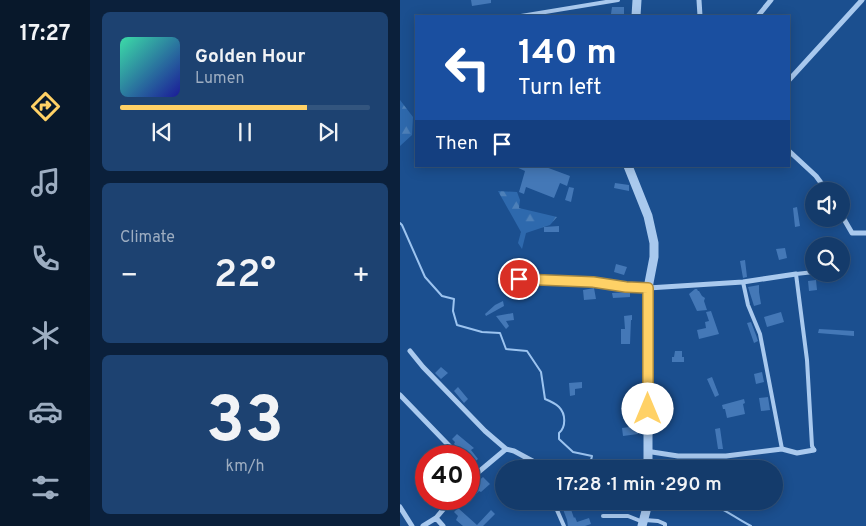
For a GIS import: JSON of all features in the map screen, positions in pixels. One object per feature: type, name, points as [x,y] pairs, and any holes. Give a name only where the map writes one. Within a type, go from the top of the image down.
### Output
[{"type":"street","points":[[636,15],[637,0]]},
{"type":"street","points":[[699,0],[700,15]]},
{"type":"street","points":[[759,15],[772,0]]},
{"type":"street","points":[[790,79],[862,0]]},
{"type":"street","points":[[790,152],[820,182]]},
{"type":"street","points":[[628,167],[648,216],[654,243],[654,257],[648,288],[648,460]]},
{"type":"street","points":[[849,227],[852,233],[866,233]]},
{"type":"street","points":[[519,279],[593,282],[648,288],[743,282],[796,274]]},
{"type":"street","points":[[410,351],[485,430],[506,449],[514,451],[529,460]]},
{"type":"street","points":[[400,394],[449,445]]},
{"type":"street","points":[[480,470],[506,449]]},
{"type":"street","points":[[648,452],[678,456],[726,456],[782,449],[797,453],[814,450]]},
{"type":"street","points":[[400,508],[412,526]]},
{"type":"street","points":[[423,526],[436,518],[443,510]]},
{"type":"street","points":[[643,523],[645,510]]},
{"type":"street","points":[[436,518],[443,526]]},
{"type":"lane","points":[[527,15],[618,0]]},
{"type":"lane","points":[[805,273],[796,274],[807,360],[812,446],[814,450]]},
{"type":"lane","points":[[743,282],[748,305],[760,334],[782,449]]},
{"type":"lane","points":[[557,510],[564,526]]},
{"type":"lane","points":[[603,516],[628,516],[643,523],[658,521],[665,524],[665,526]]},
{"type":"green space","points":[[400,100],[413,117],[412,135],[400,146]]},
{"type":"green space","points":[[498,191],[517,192],[520,200],[519,208],[557,217],[550,225],[526,233],[522,249],[518,243],[521,232]]},
{"type":"building","points":[[471,0],[491,0],[491,3],[472,6]]},
{"type":"building","points":[[612,7],[624,7],[624,15],[611,14]]},
{"type":"building","points":[[516,167],[546,167],[570,176],[567,186],[560,183],[554,198],[526,187],[524,194],[519,192],[525,171]]},
{"type":"building","points":[[615,183],[629,185],[629,191],[614,188]]},
{"type":"building","points":[[569,187],[574,188],[571,202],[565,200]]},
{"type":"building","points":[[797,207],[800,226],[795,227],[793,208]]},
{"type":"building","points":[[559,226],[559,232],[544,232],[544,227]]},
{"type":"building","points":[[785,248],[787,258],[779,260],[776,249]]},
{"type":"building","points":[[745,260],[747,277],[743,278],[740,261]]},
{"type":"building","points":[[616,264],[627,267],[624,275],[614,272]]},
{"type":"building","points":[[808,282],[816,282],[817,290],[809,291]]},
{"type":"building","points":[[759,285],[761,304],[754,306],[748,287]]},
{"type":"building","points":[[594,288],[596,299],[584,300],[583,290]]},
{"type":"building","points":[[695,289],[705,298],[707,310],[697,311],[689,294]]},
{"type":"building","points":[[630,292],[630,297],[613,298],[612,293]]},
{"type":"building","points":[[503,301],[504,306],[486,316],[485,314],[495,305]]},
{"type":"building","points":[[711,311],[719,334],[699,339],[697,330],[706,328],[705,322],[709,321],[706,312]]},
{"type":"building","points":[[781,312],[784,322],[767,327],[764,317]]},
{"type":"building","points":[[513,313],[514,320],[506,321],[509,326],[506,329],[496,316]]},
{"type":"building","points":[[632,315],[630,344],[621,344],[621,329],[625,329],[624,316]]},
{"type":"building","points":[[751,322],[758,341],[754,343],[747,323]]},
{"type":"building","points":[[819,329],[854,331],[854,336],[818,333]]},
{"type":"building","points":[[675,351],[682,351],[684,362],[672,362]]},
{"type":"building","points":[[441,367],[448,373],[441,379],[435,373]]},
{"type":"building","points":[[762,372],[764,382],[756,384],[754,374]]},
{"type":"building","points":[[712,377],[719,395],[715,397],[707,379]]},
{"type":"building","points":[[582,382],[582,388],[575,389],[575,395],[570,396],[569,383]]},
{"type":"building","points":[[458,387],[468,399],[464,403],[454,391]]},
{"type":"building","points":[[768,397],[770,410],[761,411],[759,398]]},
{"type":"building","points":[[744,399],[745,414],[727,418],[722,405]]},
{"type":"building","points":[[637,426],[638,434],[623,436],[622,428]]},
{"type":"building","points":[[720,428],[723,449],[718,449],[715,429]]},
{"type":"building","points":[[457,434],[470,445],[455,445],[452,439]]},
{"type":"building","points":[[483,477],[490,484],[481,492],[480,492],[480,480]]},
{"type":"building","points":[[460,510],[477,525],[491,510],[495,514],[483,526],[463,526],[456,520],[458,516],[454,512]]},
{"type":"building","points":[[563,510],[571,510],[577,522],[589,518],[591,524],[568,526]]},
{"type":"waterway","points":[[400,223],[425,277],[442,296],[454,299],[453,311],[457,325],[482,332],[500,333],[506,349],[527,351],[541,372],[545,399],[558,406],[563,413],[564,424],[559,433],[559,439],[573,452],[592,456],[591,460]]},
{"type":"waterway","points":[[724,510],[751,526]]},
{"type":"route","points":[[519,279],[593,282],[648,288],[648,409]]}]
